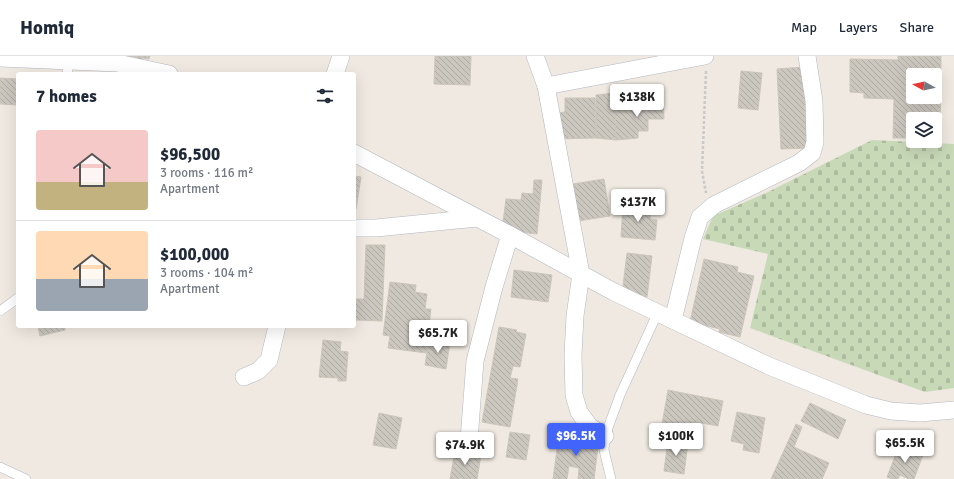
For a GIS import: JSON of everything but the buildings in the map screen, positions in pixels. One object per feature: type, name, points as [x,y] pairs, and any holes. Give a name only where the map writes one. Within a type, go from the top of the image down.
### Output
[{"type":"street","points":[[336,72],[341,56]]},
{"type":"street","points":[[535,56],[546,86],[581,274],[575,316],[573,355],[574,395],[579,412],[590,427],[605,436]]},
{"type":"street","points":[[673,320],[700,217],[714,205],[799,163],[812,153],[815,142],[814,108],[807,56]]},
{"type":"street","points":[[0,58],[68,64],[117,64],[158,72]]},
{"type":"street","points":[[546,86],[705,60]]},
{"type":"street","points":[[356,154],[510,235],[614,292],[769,366],[866,405],[891,412],[920,413],[954,410]]},
{"type":"street","points":[[356,228],[376,228],[477,218]]},
{"type":"street","points":[[469,440],[475,361],[494,287],[510,235]]},
{"type":"street","points":[[244,377],[258,371],[269,360],[277,328]]},
{"type":"lane","points":[[0,311],[16,299]]},
{"type":"lane","points":[[611,479],[604,450],[605,436],[620,395],[658,312]]},
{"type":"lane","points":[[0,467],[26,479]]},
{"type":"path","points":[[705,60],[702,171],[709,210]]},
{"type":"green space","points":[[872,140],[906,142],[906,148],[942,148],[942,143],[954,144],[954,388],[925,392],[750,328],[768,254],[703,239],[713,216],[766,193]]}]
